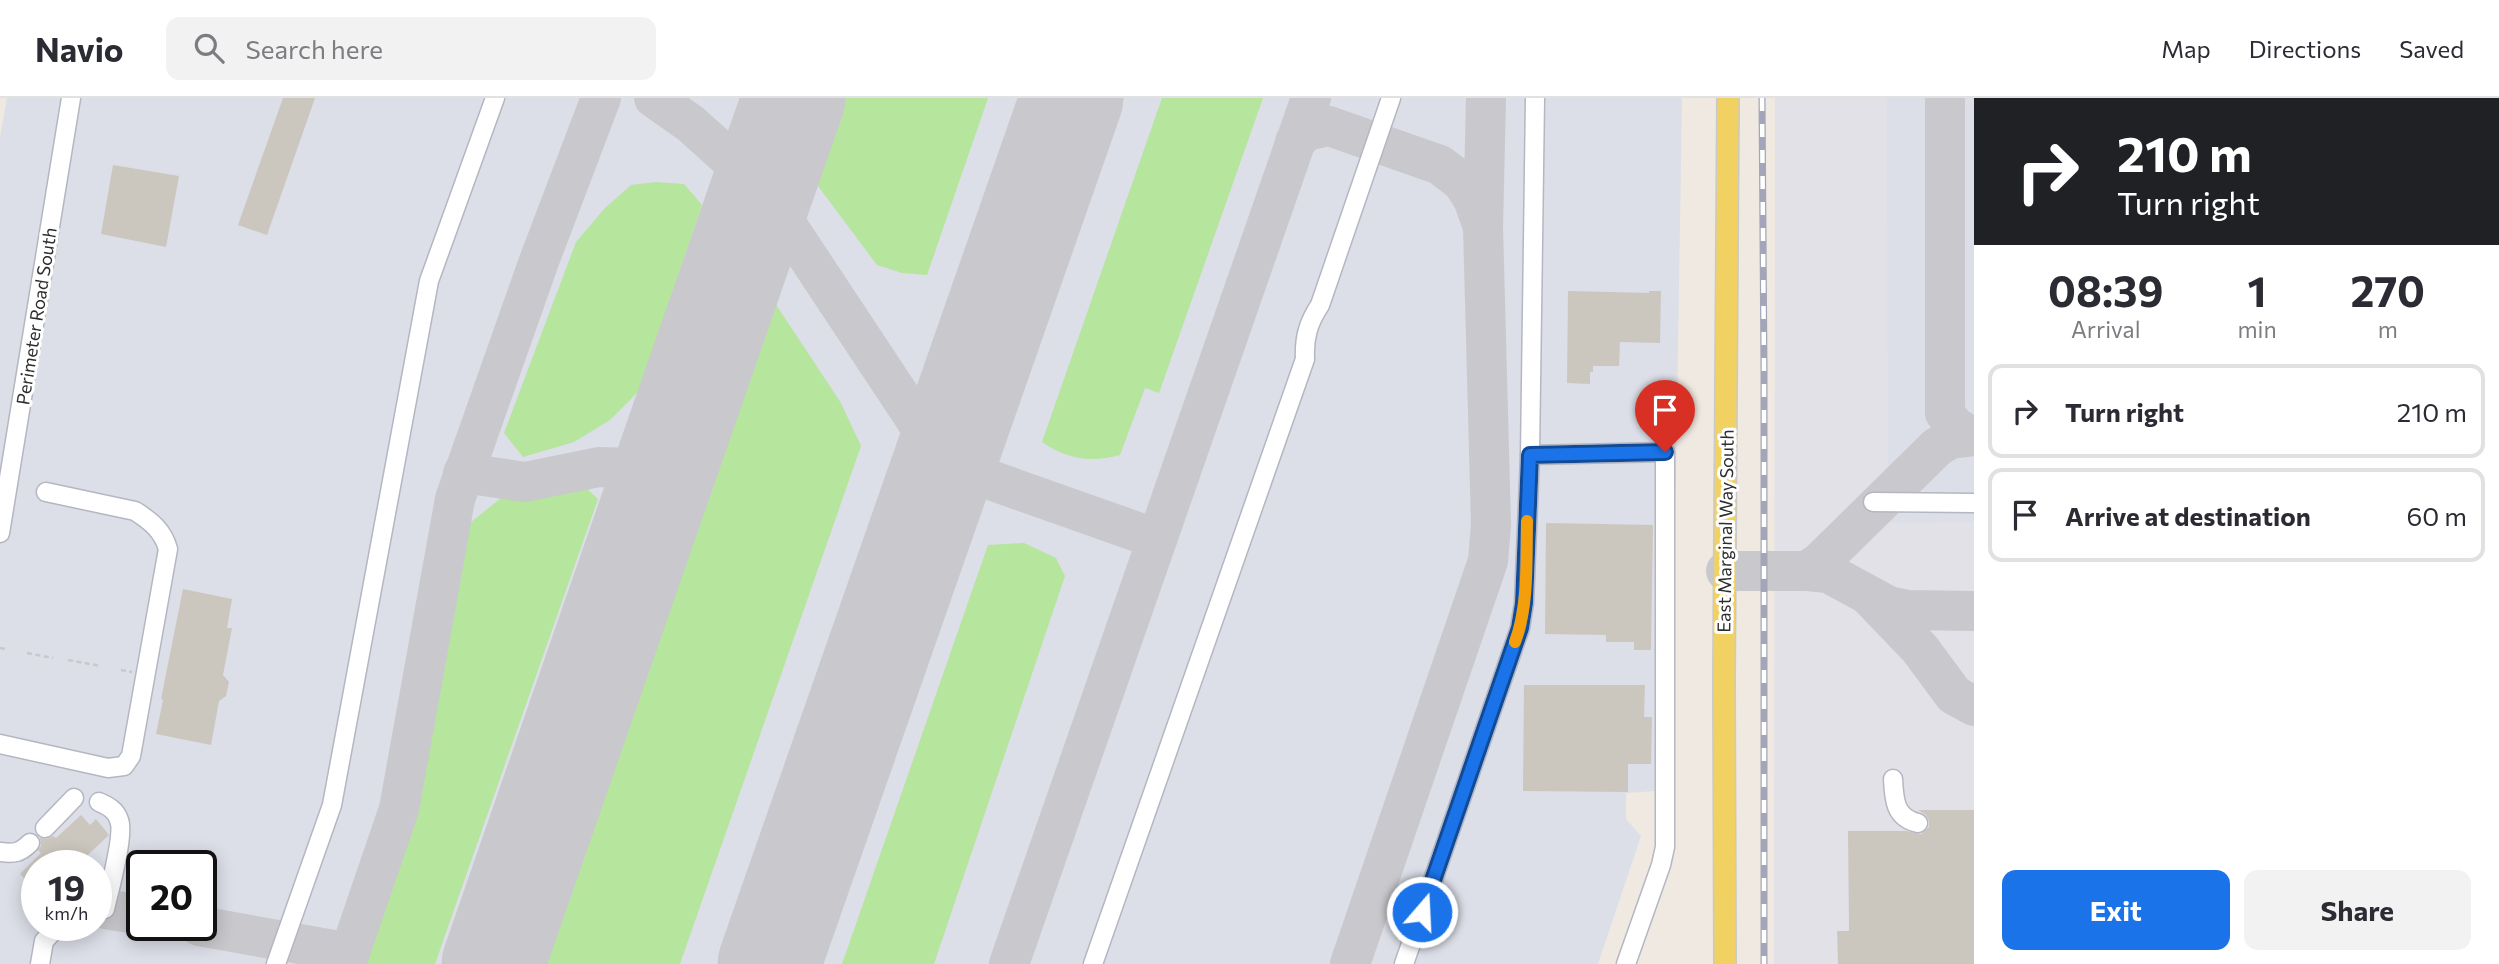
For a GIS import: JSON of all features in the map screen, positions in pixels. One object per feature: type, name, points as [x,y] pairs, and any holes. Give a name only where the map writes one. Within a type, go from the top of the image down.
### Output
[{"type":"main road","name":"East Marginal Way South","points":[[1725,964],[1728,98]]},
{"type":"lane","name":"Perimeter Road South","points":[[0,533],[71,98]]},
{"type":"lane","points":[[276,964],[332,805],[429,281],[495,98]]},
{"type":"lane","points":[[1093,964],[1305,359],[1304,340],[1311,318],[1320,305],[1391,98]]},
{"type":"lane","points":[[1404,964],[1520,628],[1524,603],[1530,455],[1535,98]]},
{"type":"lane","points":[[1530,455],[1665,452],[1665,846],[1661,865],[1626,964]]},
{"type":"lane","points":[[0,744],[108,768],[124,766],[131,756],[167,549],[165,539],[153,524],[135,511],[46,492]]},
{"type":"lane","points":[[1873,502],[1974,503]]},
{"type":"lane","points":[[1893,779],[1897,808],[1902,817],[1918,823]]},
{"type":"lane","points":[[45,828],[74,798]]},
{"type":"lane","points":[[99,802],[108,806],[118,816],[121,831],[112,875]]},
{"type":"lane","points":[[0,852],[20,852],[30,843]]},
{"type":"lane","points":[[40,964],[44,941]]},
{"type":"path","points":[[0,648],[7,649]]},
{"type":"path","points":[[27,653],[53,658]]},
{"type":"path","points":[[68,660],[101,666]]},
{"type":"path","points":[[121,670],[135,673]]},
{"type":"shaded area","points":[[7,98],[1682,98],[1676,474],[1670,600],[1655,791],[1626,793],[1626,819],[1641,836],[1598,964],[0,964],[0,137]]},
{"type":"shaded area","points":[[1775,98],[1974,98],[1974,964],[1774,964]]},
{"type":"shaded area","points":[[1887,98],[1974,98],[1974,522],[1888,523]]},
{"type":"green space","points":[[840,98],[988,98],[927,275],[902,273],[877,265],[812,178]]},
{"type":"green space","points":[[1162,98],[1263,98],[1159,393],[1145,388],[1120,455],[1099,459],[1070,456],[1042,442]]},
{"type":"green space","points":[[656,182],[684,184],[702,205],[639,391],[610,420],[574,442],[523,457],[504,433],[576,242],[605,208],[631,185]]},
{"type":"green space","points":[[771,297],[841,403],[861,446],[680,964],[542,964]]},
{"type":"green space","points":[[561,486],[584,486],[598,499],[435,964],[365,964],[414,822],[461,554],[470,523],[501,498]]},
{"type":"green space","points":[[1024,543],[1056,558],[1065,576],[934,964],[842,964],[988,545]]},
{"type":"building","points":[[283,98],[315,98],[267,235],[238,225]]},
{"type":"building","points":[[113,165],[179,176],[166,247],[101,234]]},
{"type":"building","points":[[1568,291],[1661,291],[1660,343],[1620,342],[1619,366],[1593,366],[1590,384],[1567,383]]},
{"type":"building","points":[[1546,523],[1653,525],[1651,650],[1634,650],[1634,642],[1606,642],[1606,635],[1545,634]]},
{"type":"building","points":[[183,589],[232,599],[227,628],[232,628],[223,675],[229,682],[226,696],[219,701],[211,745],[156,734]]},
{"type":"building","points":[[1524,685],[1645,685],[1644,717],[1652,717],[1651,764],[1628,764],[1628,792],[1523,791]]},
{"type":"building","points":[[1918,810],[1974,810],[1974,964],[1838,964],[1837,931],[1849,931],[1848,831],[1906,831],[1921,834],[1929,827],[1929,821],[1926,815]]},
{"type":"building","points":[[81,815],[90,825],[96,819],[109,835],[93,850],[38,850],[41,846],[40,838],[56,838]]},
{"type":"taxiway","points":[[346,964],[399,809],[455,499],[539,261],[601,98]]},
{"type":"taxiway","points":[[654,98],[691,124],[763,189],[945,464],[1157,539]]},
{"type":"taxiway","points":[[1009,964],[1311,98]]},
{"type":"taxiway","points":[[1350,964],[1488,561],[1491,524],[1483,227],[1486,98]]},
{"type":"taxiway","points":[[1945,98],[1945,413],[1955,427],[1972,436]]},
{"type":"taxiway","points":[[1295,142],[1306,131],[1329,126],[1440,165],[1462,182],[1473,199],[1482,224]]},
{"type":"taxiway","points":[[1726,571],[1807,571],[1820,562],[1937,447],[1950,439],[1974,436]]},
{"type":"taxiway","points":[[463,473],[525,482],[599,467],[666,469]]},
{"type":"taxiway","points":[[1807,571],[1828,573],[1889,606],[1908,610],[1974,611]]},
{"type":"taxiway","points":[[1871,598],[1920,649],[1954,695],[1974,706]]},
{"type":"taxiway","points":[[112,910],[126,912]]},
{"type":"taxiway","points":[[217,929],[350,953]]},
{"type":"runway","points":[[493,964],[794,98]]},
{"type":"runway","points":[[769,964],[1072,98]]},
{"type":"railway","points":[[1762,98],[1764,964]]},
{"type":"slow traffic","points":[[1515,642],[1524,603],[1527,521]]},
{"type":"route","points":[[1422,912],[1520,628],[1524,603],[1530,455],[1665,452]]}]
